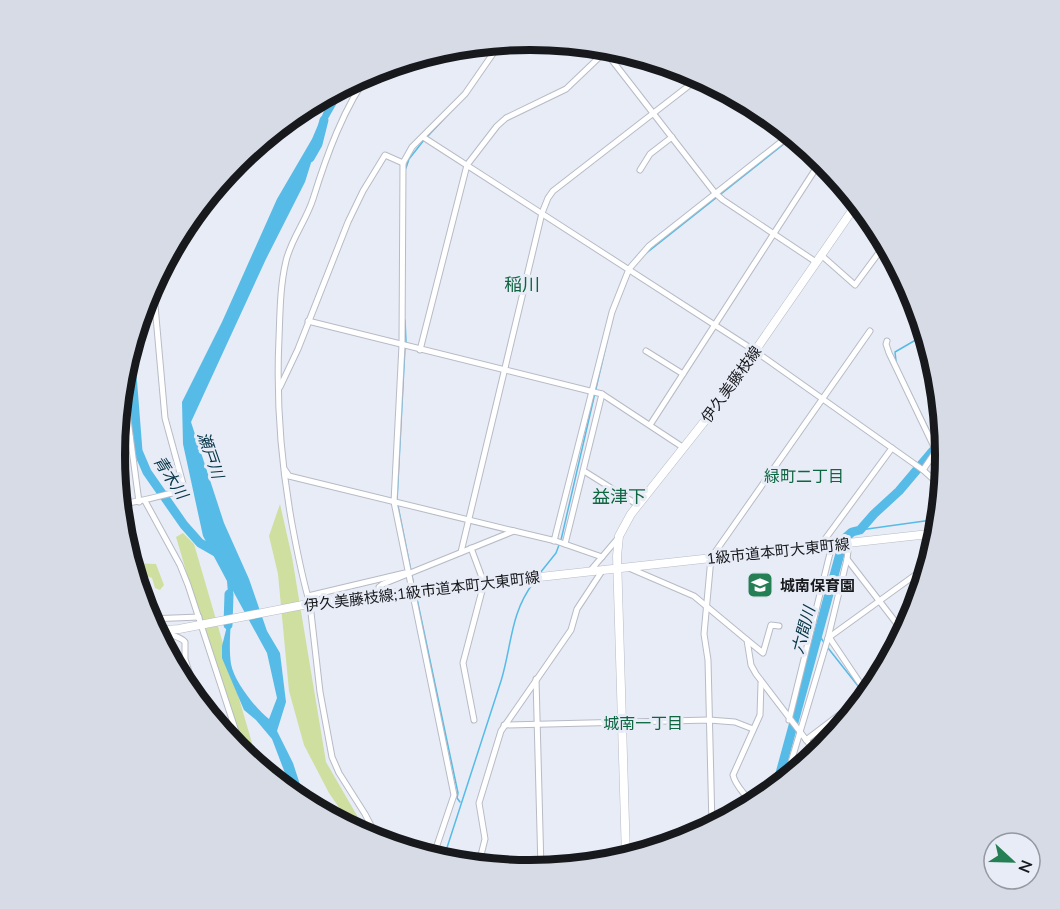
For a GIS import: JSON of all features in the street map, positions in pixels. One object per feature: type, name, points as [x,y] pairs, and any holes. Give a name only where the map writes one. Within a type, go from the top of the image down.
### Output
[{"type":"main road","name":"伊久美藤枝線","points":[[626,848],[617,556],[619,537],[638,505],[719,404],[852,210]]},
{"type":"main road","name":"1級市道本町大東町線","points":[[618,569],[927,534]]},
{"type":"main road","name":"伊久美藤枝線;1級市道本町大東町線","points":[[166,630],[309,600],[618,569]]},
{"type":"street","points":[[436,849],[454,795],[394,502],[402,345],[403,163],[412,147],[465,94],[495,51]]},
{"type":"street","points":[[420,350],[466,165],[506,118],[566,88],[599,55]]},
{"type":"street","points":[[613,58],[715,193],[723,200],[773,234],[818,259],[855,285],[880,251]]},
{"type":"street","points":[[461,552],[542,213],[548,198],[553,191],[692,83]]},
{"type":"street","points":[[362,86],[346,114],[326,160],[313,200],[286,258],[281,296],[277,369],[282,465],[299,562],[309,600],[320,692],[332,757],[339,773],[372,828]]},
{"type":"street","points":[[423,137],[756,351],[934,480]]},
{"type":"street","points":[[640,171],[650,154],[672,137]]},
{"type":"street","points":[[555,541],[612,312],[629,269],[649,246],[784,139]]},
{"type":"street","points":[[279,392],[348,222],[369,182],[385,154],[403,163]]},
{"type":"street","points":[[650,425],[816,168]]},
{"type":"street","points":[[128,503],[142,502],[180,491],[183,484],[165,418],[155,303]]},
{"type":"street","points":[[308,321],[602,394],[684,448]]},
{"type":"street","points":[[712,816],[708,660],[704,634],[711,558],[870,331]]},
{"type":"street","points":[[888,341],[886,344],[889,353],[935,448]]},
{"type":"street","points":[[646,351],[683,374]]},
{"type":"street","points":[[566,544],[602,394]]},
{"type":"street","points":[[127,419],[142,502],[180,565],[201,622],[232,729]]},
{"type":"street","points":[[125,449],[130,437]]},
{"type":"street","points":[[820,546],[892,448]]},
{"type":"street","points":[[923,470],[935,453]]},
{"type":"street","points":[[282,465],[289,476],[555,541],[602,556]]},
{"type":"street","points":[[584,471],[638,505]]},
{"type":"street","points":[[378,594],[379,587],[383,584],[513,531]]},
{"type":"street","points":[[588,572],[619,537]]},
{"type":"street","points":[[790,765],[829,638],[849,543]]},
{"type":"street","points":[[789,720],[832,544]]},
{"type":"street","points":[[471,548],[484,583],[463,663],[474,720]]},
{"type":"street","points":[[847,559],[897,624]]},
{"type":"street","points":[[629,568],[694,596],[708,605],[763,653],[771,625],[779,626]]},
{"type":"street","points":[[480,856],[485,838],[479,803],[490,762],[504,725],[536,679],[548,666],[571,630],[577,609],[602,571]]},
{"type":"street","points":[[309,600],[401,573],[409,573]]},
{"type":"street","points":[[829,638],[917,574]]},
{"type":"street","points":[[161,620],[201,622]]},
{"type":"street","points":[[166,630],[170,635],[185,642],[185,659],[189,673]]},
{"type":"street","points":[[829,638],[863,685]]},
{"type":"street","points":[[747,640],[751,665],[761,683],[811,746]]},
{"type":"street","points":[[536,679],[541,860]]},
{"type":"street","points":[[746,796],[735,784],[733,775],[760,715],[761,683]]},
{"type":"street","points":[[806,740],[840,715]]},
{"type":"street","points":[[504,725],[709,720],[735,722],[753,729]]},
{"type":"green space","points":[[280,504],[292,557],[326,762],[361,823],[344,814],[329,793],[304,745],[289,691],[278,574],[269,536]]},
{"type":"green space","points":[[183,533],[194,544],[254,751],[238,735],[220,685],[176,537]]},
{"type":"green space","points":[[140,563],[156,564],[164,585],[160,590],[155,588],[152,578],[147,576],[144,578]]},
{"type":"water","points":[[339,97],[321,131],[305,182],[266,259],[191,422],[224,523],[249,579],[267,631],[280,653],[286,702],[277,731],[293,763],[301,788],[287,779],[272,739],[244,710],[222,658],[222,646],[228,622],[231,621],[230,653],[233,671],[246,694],[269,719],[277,698],[267,653],[233,591],[232,605],[229,606],[227,581],[203,536],[183,444],[182,402],[222,322],[277,199],[312,139],[327,104]]},
{"type":"waterway","points":[[427,137],[457,105]]},
{"type":"waterway","name":"瀬戸川","points":[[310,158],[318,144],[324,120]]},
{"type":"waterway","points":[[406,168],[409,159],[424,140]]},
{"type":"waterway","points":[[644,255],[787,142]]},
{"type":"waterway","points":[[405,320],[406,342]]},
{"type":"waterway","points":[[896,361],[895,352],[918,339]]},
{"type":"waterway","points":[[561,540],[607,341]]},
{"type":"waterway","points":[[397,501],[405,347]]},
{"type":"waterway","name":"青木川","points":[[132,379],[138,451],[147,472],[184,525],[200,543],[221,555]]},
{"type":"waterway","points":[[909,390],[934,441]]},
{"type":"waterway","name":"六間川","points":[[780,773],[844,539],[852,532],[860,530],[899,491],[935,449]]},
{"type":"waterway","points":[[398,506],[414,586]]},
{"type":"waterway","points":[[860,530],[930,520]]},
{"type":"waterway","points":[[540,573],[556,553],[559,545]]},
{"type":"waterway","points":[[446,851],[505,668],[516,617],[520,605],[534,582]]},
{"type":"waterway","name":"瀬戸川","points":[[228,625],[229,594]]},
{"type":"waterway","points":[[416,594],[458,793],[457,798],[460,802]]},
{"type":"waterway","points":[[817,632],[825,644]]},
{"type":"waterway","points":[[828,648],[860,689]]},
{"type":"place","name":"城南保育園","points":[[760,585]]},
{"type":"district","name":"稲川","points":[[522,284]]},
{"type":"district","name":"緑町二丁目","points":[[804,476]]},
{"type":"district","name":"益津下","points":[[619,496]]},
{"type":"district","name":"城南一丁目","points":[[643,723]]}]
